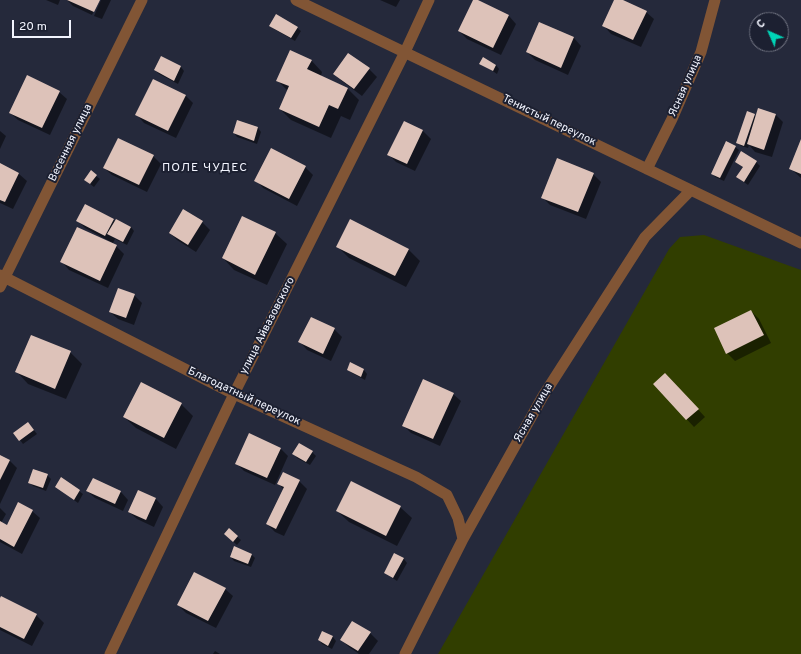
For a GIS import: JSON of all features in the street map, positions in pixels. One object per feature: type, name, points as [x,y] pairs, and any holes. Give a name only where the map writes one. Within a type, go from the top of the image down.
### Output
[{"type":"street","name":"Весенняя улица","points":[[2,280],[142,0]]},
{"type":"street","name":"Тенистый переулок","points":[[296,0],[801,243]]},
{"type":"street","name":"улица Айвазовского","points":[[110,654],[234,394],[405,52],[429,0]]},
{"type":"street","name":"Ясная улица","points":[[647,169],[672,119],[701,52],[715,0]]},
{"type":"street","name":"Ясная улица","points":[[405,654],[464,539],[543,396],[645,237],[691,190]]},
{"type":"street","name":"Благодатный переулок","points":[[2,280],[234,394],[416,477],[447,495],[458,518],[464,539]]},
{"type":"green space","points":[[704,235],[801,270],[801,654],[438,654],[669,249],[680,237]]},
{"type":"building","points":[[67,0],[100,0],[94,12]]},
{"type":"building","points":[[473,0],[478,0],[509,15],[493,48],[458,31]]},
{"type":"building","points":[[614,0],[623,0],[647,11],[633,40],[602,26]]},
{"type":"building","points":[[276,14],[298,27],[291,38],[269,26]]},
{"type":"building","points":[[539,22],[574,37],[561,68],[526,52]]},
{"type":"building","points":[[290,50],[312,60],[307,69],[348,88],[338,109],[329,105],[319,127],[279,109],[289,86],[276,81]]},
{"type":"building","points":[[348,53],[370,68],[354,89],[333,74]]},
{"type":"building","points":[[161,56],[181,66],[174,81],[154,70]]},
{"type":"building","points":[[483,57],[496,65],[493,71],[479,64]]},
{"type":"building","points":[[27,75],[60,91],[42,128],[9,113]]},
{"type":"building","points":[[153,79],[186,95],[168,131],[135,115]]},
{"type":"building","points":[[758,108],[776,114],[764,150],[747,144]]},
{"type":"building","points":[[747,111],[755,114],[744,146],[736,143]]},
{"type":"building","points":[[237,120],[258,127],[254,141],[233,133]]},
{"type":"building","points":[[404,121],[423,130],[407,164],[387,155]]},
{"type":"building","points":[[118,138],[154,155],[139,185],[103,168]]},
{"type":"building","points":[[801,139],[801,174],[789,169]]},
{"type":"building","points":[[726,141],[736,146],[720,178],[711,174]]},
{"type":"building","points":[[271,148],[306,166],[289,199],[254,181]]},
{"type":"building","points":[[741,151],[757,161],[744,182],[736,177],[743,167],[735,162]]},
{"type":"building","points":[[557,158],[594,173],[578,212],[541,198]]},
{"type":"building","points":[[0,163],[19,173],[5,202],[0,200]]},
{"type":"building","points":[[91,170],[97,175],[90,184],[84,180]]},
{"type":"building","points":[[85,204],[114,219],[105,236],[76,221]]},
{"type":"building","points":[[183,209],[203,221],[188,245],[169,233]]},
{"type":"building","points":[[242,216],[276,232],[255,275],[222,258]]},
{"type":"building","points":[[116,219],[131,227],[123,242],[107,234]]},
{"type":"building","points":[[350,219],[409,249],[395,276],[336,247]]},
{"type":"building","points":[[77,227],[117,245],[100,281],[60,262]]},
{"type":"building","points":[[118,288],[135,294],[126,318],[109,312]]},
{"type":"building","points":[[751,310],[764,335],[726,354],[714,328]]},
{"type":"building","points":[[311,317],[335,328],[323,354],[298,342]]},
{"type":"building","points":[[31,335],[71,351],[55,389],[15,372]]},
{"type":"building","points":[[350,362],[364,369],[361,377],[347,370]]},
{"type":"building","points":[[665,373],[699,409],[686,420],[653,384]]},
{"type":"building","points":[[423,379],[454,393],[433,439],[402,426]]},
{"type":"building","points":[[141,382],[182,403],[164,438],[123,417]]},
{"type":"building","points":[[28,422],[34,430],[19,441],[13,433]]},
{"type":"building","points":[[249,433],[281,448],[267,478],[235,464]]},
{"type":"building","points":[[299,443],[313,451],[306,462],[292,454]]},
{"type":"building","points":[[0,455],[10,460],[0,480]]},
{"type":"building","points":[[33,469],[48,474],[43,488],[28,483]]},
{"type":"building","points":[[283,472],[300,480],[276,529],[266,524],[284,487],[277,484]]},
{"type":"building","points":[[61,477],[80,490],[74,500],[55,487]]},
{"type":"building","points":[[93,478],[121,491],[115,504],[86,491]]},
{"type":"building","points":[[351,481],[401,506],[386,536],[336,511]]},
{"type":"building","points":[[138,490],[156,498],[146,520],[128,512]]},
{"type":"building","points":[[18,502],[33,510],[14,547],[0,539],[0,521],[7,525]]},
{"type":"building","points":[[229,528],[238,536],[233,542],[224,534]]},
{"type":"building","points":[[234,546],[252,554],[248,564],[230,557]]},
{"type":"building","points":[[394,553],[404,558],[393,578],[384,573]]},
{"type":"building","points":[[194,572],[226,588],[208,621],[177,605]]},
{"type":"building","points":[[1,596],[37,614],[24,639],[0,627]]},
{"type":"building","points":[[352,621],[371,632],[358,651],[340,640]]},
{"type":"building","points":[[322,631],[333,636],[328,646],[318,640]]},
{"type":"district","name":"ПОЛЕ ЧУДЕС","points":[[205,169]]}]
